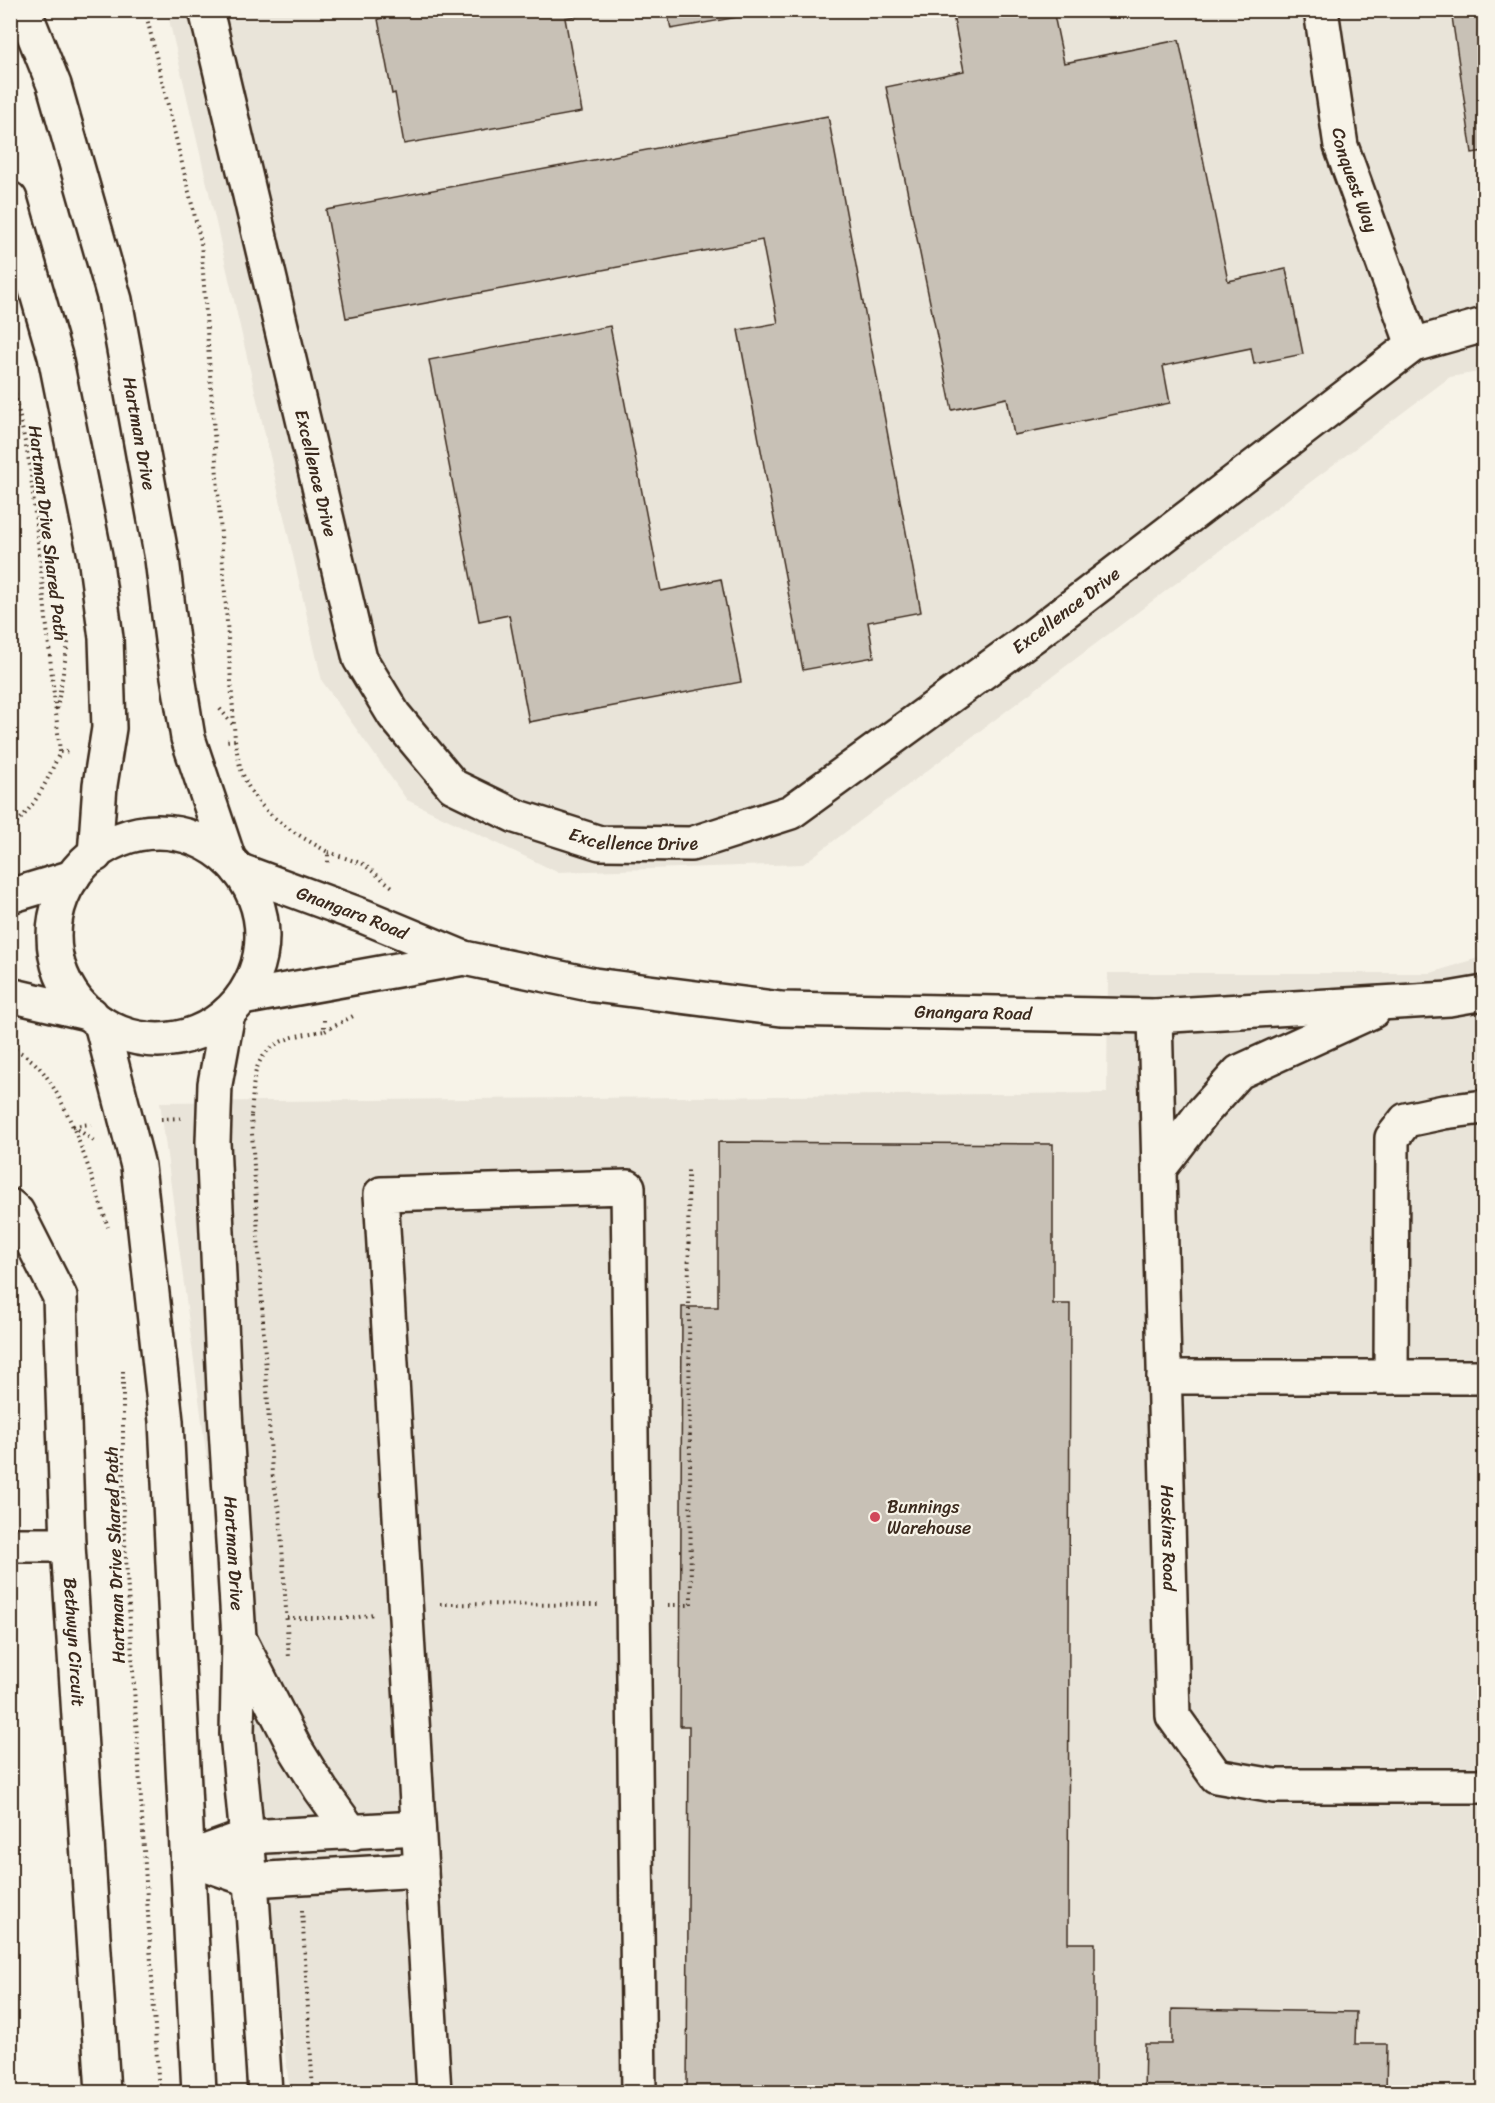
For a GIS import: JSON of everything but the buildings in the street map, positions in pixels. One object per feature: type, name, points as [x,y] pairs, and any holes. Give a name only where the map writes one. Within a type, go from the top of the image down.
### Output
[{"type":"main road","name":"Hartman Drive","points":[[24,10],[54,85],[115,300],[162,559],[172,640],[190,744],[234,865]]},
{"type":"main road","name":"Excellence Drive","points":[[206,10],[360,660],[394,715],[453,786],[516,816],[600,843],[690,844],[791,812],[1033,636],[1413,345],[1485,325]]},
{"type":"main road","name":"Conquest Way","points":[[1321,10],[1341,146],[1413,345]]},
{"type":"main road","points":[[10,200],[55,356],[95,556],[106,638],[109,728],[84,866]]},
{"type":"main road","points":[[10,995],[96,1019],[129,1035],[144,1039],[174,1038],[203,1030],[235,1005],[258,968],[262,933],[256,899],[234,865],[215,849],[198,840],[181,835],[144,834],[110,845],[84,866],[64,894],[57,912],[55,930],[55,949],[59,968],[77,1001],[96,1019],[138,1166],[166,1421],[200,2092]]},
{"type":"main road","name":"Gnangara Road","points":[[234,865],[464,958],[594,985],[781,1009],[1155,1016],[1449,999],[1485,993]]},
{"type":"main road","points":[[10,896],[84,866]]},
{"type":"main road","name":"Gnangara Road","points":[[235,1005],[464,958]]},
{"type":"main road","points":[[1159,1169],[1202,1113],[1239,1072],[1391,1003]]},
{"type":"main road","name":"Hartman Drive","points":[[235,1005],[215,1084],[213,1142],[225,1412],[239,1638],[237,1734],[251,1880],[265,2092]]},
{"type":"main road","name":"Hoskins Road","points":[[1155,1016],[1173,1716],[1216,1776],[1274,1786],[1485,1786]]},
{"type":"main road","points":[[1391,1377],[1392,1138],[1406,1120],[1485,1107]]},
{"type":"main road","points":[[434,2092],[381,1194],[628,1187],[639,2092]]},
{"type":"main road","name":"Bethwyn Circuit","points":[[10,1206],[17,1212],[60,1296],[68,1545],[103,2092]]},
{"type":"main road","points":[[1164,1377],[1485,1377]]},
{"type":"main road","points":[[10,1545],[68,1545]]},
{"type":"main road","points":[[239,1638],[295,1748],[352,1833]]},
{"type":"main road","points":[[188,1858],[246,1837],[418,1828]]},
{"type":"main road","points":[[188,1858],[251,1880],[421,1870]]},
{"type":"path","points":[[145,10],[201,242],[235,740],[190,744]]},
{"type":"path","name":"Hartman Drive Shared Path","points":[[10,370],[30,466],[60,752],[43,791],[26,815],[10,829]]},
{"type":"path","points":[[60,752],[106,749]]},
{"type":"path","points":[[10,1047],[22,1052],[46,1075],[73,1126],[110,1234]]},
{"type":"path","points":[[251,1115],[272,1474],[280,1514],[290,1664]]},
{"type":"path","points":[[287,1618],[355,1618],[422,1604],[691,1605],[688,1168]]},
{"type":"path","name":"Hartman Drive Shared Path","points":[[123,1362],[123,1510],[159,2092]]},
{"type":"path","points":[[300,1878],[313,2092]]},
{"type":"shaded area","points":[[167,11],[1484,11],[1484,371],[1450,377],[803,864],[557,872],[407,800],[322,681]]},
{"type":"shaded area","points":[[1484,956],[1484,2092],[290,2092],[160,1102],[1107,1093],[1108,973],[1431,973]]},
{"type":"place","name":"Bunnings Warehouse","points":[[875,1517]]}]
